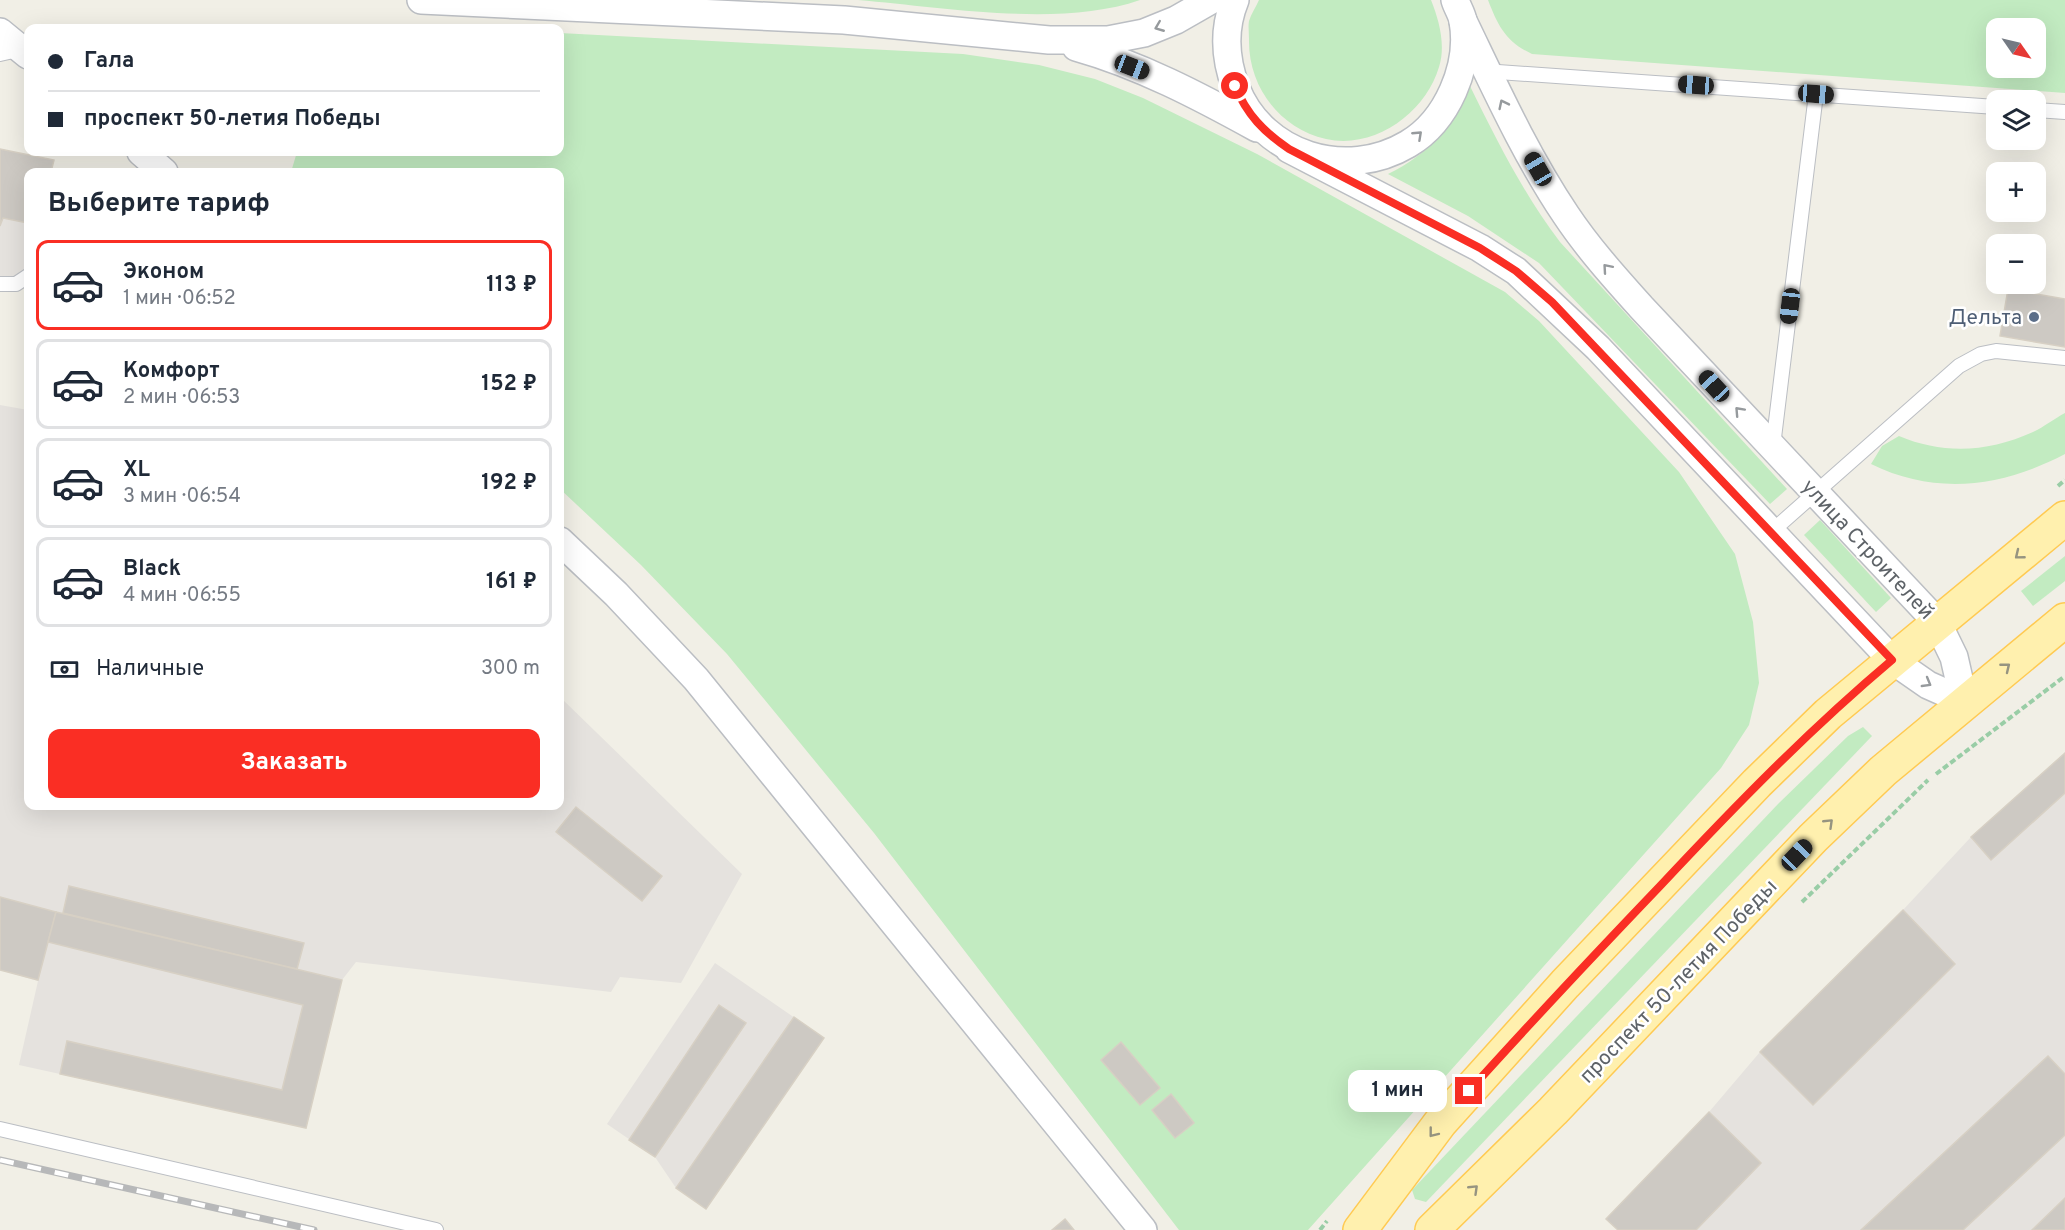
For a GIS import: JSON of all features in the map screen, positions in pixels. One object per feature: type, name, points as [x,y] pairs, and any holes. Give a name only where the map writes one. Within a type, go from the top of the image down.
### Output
[{"type":"main road","points":[[1360,1230],[1440,1123],[1565,984],[1757,783],[1828,714],[2065,518]]},
{"type":"main road","name":"проспект 50-летия Победы","points":[[1432,1230],[1553,1111],[1813,838],[1883,771],[1964,700],[2065,620]]},
{"type":"street","points":[[421,0],[844,20],[1048,40],[1108,40],[1144,33],[1176,20],[1211,0]]},
{"type":"street","points":[[1235,0],[1227,18],[1227,65],[1244,107],[1266,134]]},
{"type":"street","name":"улица Строителей","points":[[1459,11],[1474,71],[1567,216],[1641,307],[1937,622],[1954,657],[1964,700]]},
{"type":"street","points":[[0,32],[17,53]]},
{"type":"street","points":[[1048,40],[1097,53],[1193,93],[1289,149],[1480,248],[1516,271],[1552,302],[1598,348],[1892,660],[1928,685],[1964,700]]},
{"type":"street","points":[[1289,149],[1322,160],[1366,161],[1408,144],[1443,111],[1474,71]]},
{"type":"street","points":[[146,156],[159,168]]},
{"type":"street","points":[[564,545],[616,594],[696,679],[1143,1230]]},
{"type":"lane","points":[[1474,71],[1986,106]]},
{"type":"lane","points":[[1773,448],[1816,94]]},
{"type":"lane","points":[[2046,111],[2065,112]]},
{"type":"lane","points":[[0,284],[16,284],[24,279]]},
{"type":"lane","points":[[1771,532],[1967,362],[1981,354],[1996,351],[2065,358]]},
{"type":"lane","points":[[0,1129],[436,1230]]},
{"type":"path","points":[[1797,907],[1932,777],[2065,676]]},
{"type":"shaded area","points":[[0,149],[24,154],[24,156],[54,160],[52,168],[24,168],[24,283],[0,283]]},
{"type":"shaded area","points":[[0,405],[24,409],[24,810],[564,810],[564,701],[742,874],[681,983],[620,977],[611,992],[356,962],[342,980],[306,1128],[19,1065],[38,981],[0,970]]},
{"type":"shaded area","points":[[2065,753],[2065,1230],[1618,1230],[1606,1219],[1709,1112],[1760,1052],[1903,910],[1971,837]]},
{"type":"shaded area","points":[[715,963],[824,1038],[706,1209],[676,1188],[655,1157],[607,1124]]},
{"type":"green space","points":[[858,0],[1140,0],[1074,13],[1038,14],[1000,13]]},
{"type":"green space","points":[[1259,0],[1431,0],[1442,41],[1439,67],[1423,99],[1396,124],[1380,133],[1362,139],[1344,141],[1326,139],[1309,133],[1281,115],[1270,103],[1254,73],[1250,56],[1249,23]]},
{"type":"green space","points":[[1488,0],[2065,0],[2065,93],[1532,54],[1509,38],[1499,25]]},
{"type":"green space","points":[[564,33],[963,54],[1039,65],[1095,79],[1143,98],[1257,154],[1505,292],[1539,321],[1679,472],[1735,554],[1753,622],[1759,683],[1749,725],[1721,768],[1308,1230],[1179,1230],[874,833],[727,654],[641,565],[564,493],[564,168],[292,168],[296,156],[564,156]]},
{"type":"green space","points":[[1470,86],[1522,186],[1560,242],[1787,489],[1770,504],[1539,263],[1468,216],[1388,174],[1416,158],[1438,138],[1463,101]]},
{"type":"green space","points":[[2065,413],[2065,454],[2017,474],[1993,480],[1944,484],[1920,481],[1871,464],[1882,446],[1899,436],[1933,446],[1966,449],[1983,447],[2000,444],[2033,432]]},
{"type":"green space","points":[[1820,520],[1891,598],[1876,612],[1804,535]]},
{"type":"green space","points":[[2065,556],[2065,581],[2033,606],[2021,591]]},
{"type":"green space","points":[[1863,727],[1872,736],[1426,1202],[1415,1199],[1412,1190],[1778,804],[1848,736]]},
{"type":"building","points":[[0,149],[24,154],[24,156],[54,160],[52,168],[24,168],[24,222],[3,218],[0,226]]},
{"type":"building","name":"Дельта","points":[[2007,294],[2036,294],[2065,299],[2065,347],[2000,336]]},
{"type":"building","points":[[2065,753],[2065,793],[1991,860],[1971,837]]},
{"type":"building","points":[[576,807],[662,876],[642,901],[556,832]]},
{"type":"building","points":[[69,886],[304,943],[297,969],[63,913]]},
{"type":"building","points":[[0,897],[56,912],[38,980],[0,970]]},
{"type":"building","points":[[1903,910],[1955,964],[1813,1105],[1760,1052]]},
{"type":"building","points":[[56,912],[342,980],[306,1128],[60,1074],[67,1041],[282,1090],[303,1005],[48,942]]},
{"type":"building","points":[[719,1005],[746,1023],[655,1157],[629,1140]]},
{"type":"building","points":[[794,1017],[824,1038],[706,1209],[676,1188]]},
{"type":"building","points":[[1121,1042],[1160,1088],[1140,1105],[1101,1060]]},
{"type":"building","points":[[2048,1056],[2065,1074],[2065,1135],[1963,1230],[1861,1230]]},
{"type":"building","points":[[1171,1094],[1194,1123],[1175,1138],[1152,1110]]},
{"type":"building","points":[[1709,1112],[1761,1163],[1696,1230],[1618,1230],[1606,1219]]},
{"type":"building","points":[[2065,1198],[2065,1230],[2032,1230]]},
{"type":"building","points":[[1065,1219],[1074,1230],[1052,1230]]},
{"type":"railway","points":[[0,1160],[314,1230]]},
{"type":"place","name":"Дельта","points":[[2034,317]]},
{"type":"route","points":[[1235,86],[1244,107],[1266,134],[1289,149],[1480,248],[1516,271],[1552,302],[1892,660],[1828,714],[1757,783],[1565,984],[1469,1091]]}]
